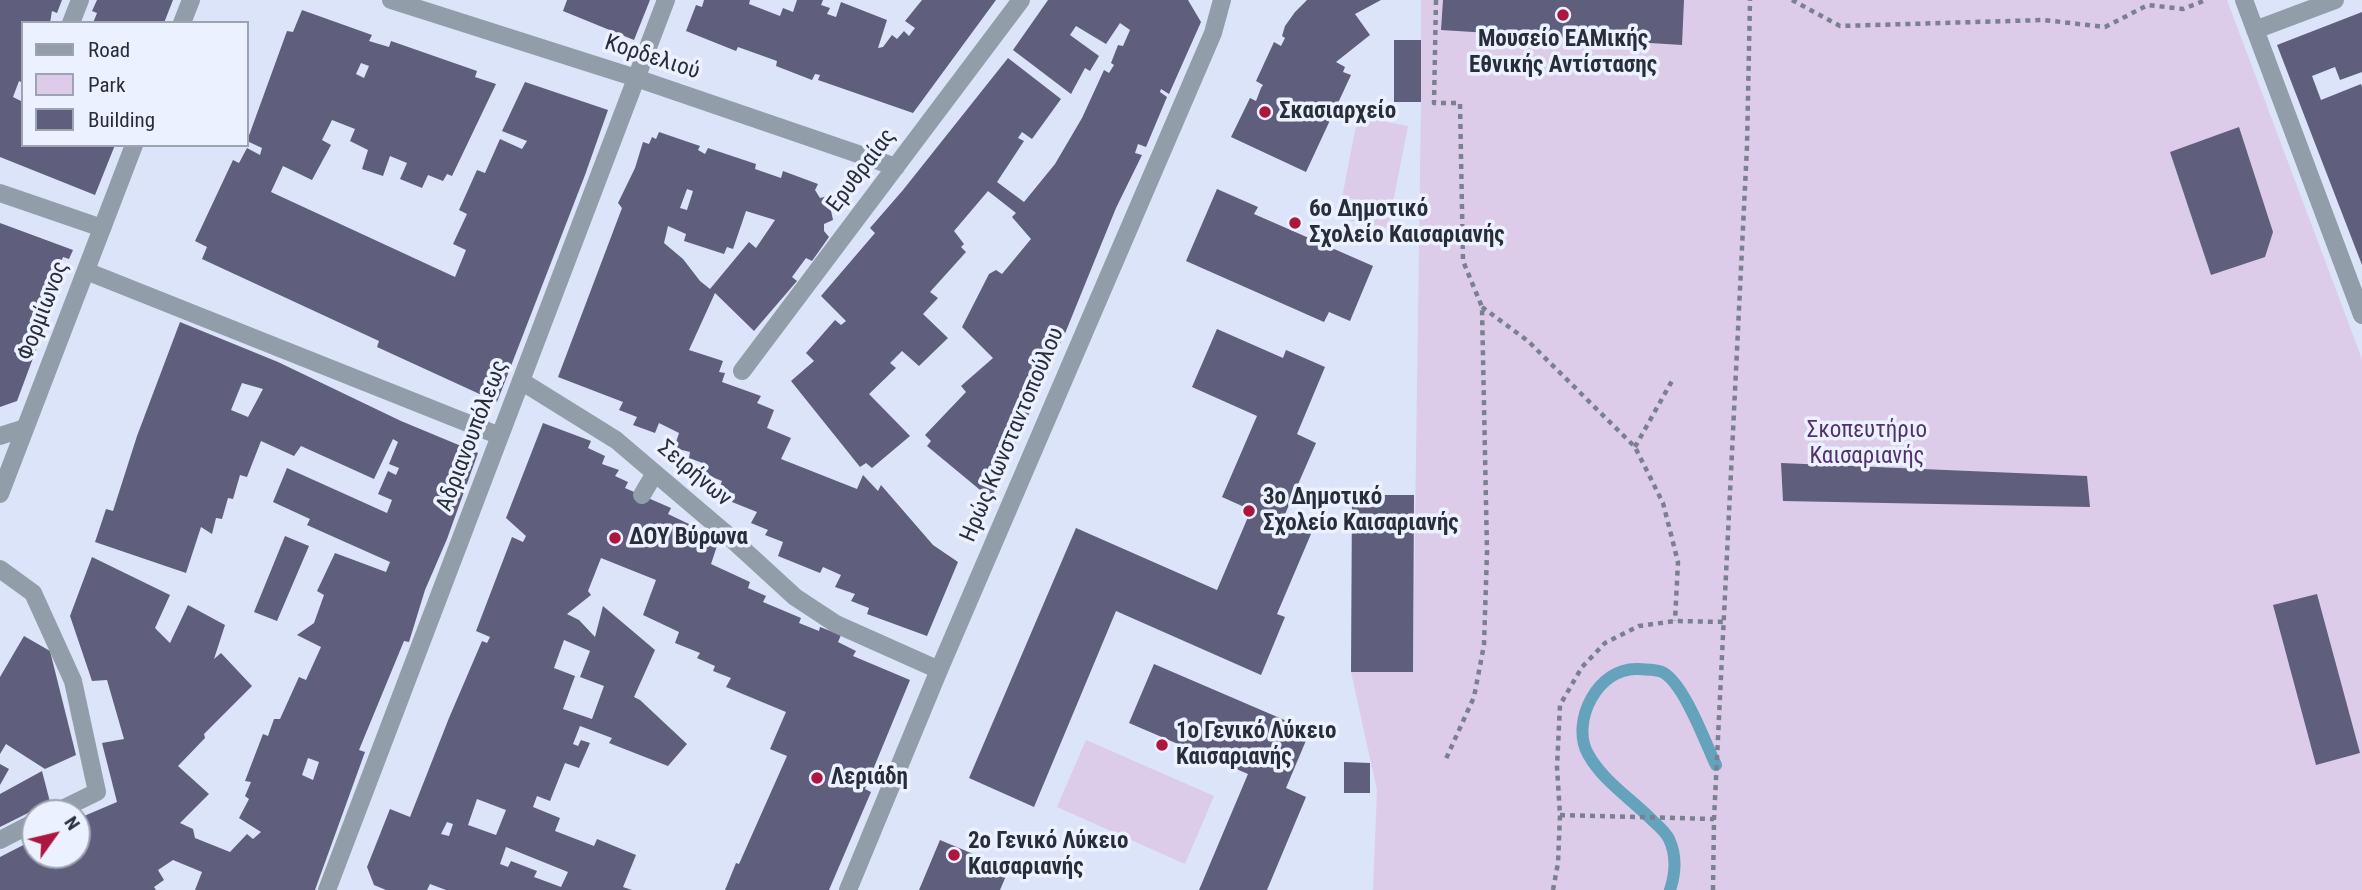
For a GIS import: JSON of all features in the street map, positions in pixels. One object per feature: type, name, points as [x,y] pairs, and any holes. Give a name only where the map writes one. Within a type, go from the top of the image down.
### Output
[{"type":"street","points":[[72,21],[80,0]]},
{"type":"street","points":[[183,21],[191,0]]},
{"type":"street","name":"Κορδελιού","points":[[391,0],[636,78],[896,167]]},
{"type":"street","name":"Αδριανουπόλεως","points":[[327,890],[666,0]]},
{"type":"street","name":"Ερυθραίας","points":[[742,371],[1021,0]]},
{"type":"street","name":"Ηρώς Κωνσταντοπούλου","points":[[848,890],[939,670],[1213,33],[1222,0]]},
{"type":"street","points":[[2244,0],[2362,315]]},
{"type":"street","points":[[2255,30],[2335,0]]},
{"type":"street","name":"Φορμίωνος","points":[[0,494],[133,147]]},
{"type":"street","points":[[0,193],[102,228]]},
{"type":"street","points":[[86,271],[500,436]]},
{"type":"street","name":"Σειρήνων","points":[[521,382],[617,440],[795,597],[836,624],[939,670]]},
{"type":"street","points":[[0,436],[25,428]]},
{"type":"street","points":[[642,495],[655,473]]},
{"type":"street","points":[[0,569],[33,593],[73,681],[97,792],[83,799]]},
{"type":"street","points":[[0,840],[21,829]]},
{"type":"path","points":[[1436,0],[1434,103],[1460,103],[1463,261],[1482,307],[1487,552],[1483,645],[1474,698],[1445,761]]},
{"type":"path","points":[[1713,890],[1714,819],[1748,146],[1750,0]]},
{"type":"path","points":[[1792,0],[1840,26],[2044,20],[2105,27],[2148,5],[2183,9],[2206,0]]},
{"type":"path","points":[[1482,307],[1528,341],[1634,447],[1663,503],[1678,562],[1675,621]]},
{"type":"path","points":[[1634,447],[1673,379]]},
{"type":"path","points":[[1553,890],[1558,863],[1560,815],[1557,767],[1560,705],[1582,667],[1605,643],[1639,626],[1675,621],[1725,622]]},
{"type":"path","points":[[1560,815],[1714,819]]},
{"type":"green space","name":"Σκοπευτήριο Καισαριανής","points":[[1421,0],[2227,0],[2362,359],[2362,890],[1373,890],[1377,790],[1351,672],[1413,672]]},
{"type":"green space","points":[[1358,116],[1408,126],[1388,228],[1338,218]]},
{"type":"green space","points":[[1086,740],[1214,796],[1185,864],[1057,807]]},
{"type":"building","points":[[0,0],[62,0],[57,13],[52,11],[50,21],[21,21],[21,82],[19,81],[13,97],[21,101],[21,147],[114,147],[95,195],[0,157]]},
{"type":"building","points":[[97,0],[173,0],[165,21],[94,21],[97,13],[92,11]]},
{"type":"building","points":[[567,0],[650,0],[634,40],[563,11]]},
{"type":"building","points":[[704,0],[750,0],[749,4],[780,16],[783,8],[793,12],[797,0],[823,0],[821,5],[830,8],[827,14],[836,17],[841,2],[887,20],[878,48],[883,47],[892,35],[897,39],[904,31],[909,36],[915,28],[905,21],[922,0],[996,0],[913,113],[818,80],[820,75],[815,74],[812,80],[776,66],[777,61],[738,47],[736,51],[686,31],[696,5],[702,7]]},
{"type":"building","points":[[1048,0],[1188,0],[1201,22],[1169,94],[1161,89],[1160,92],[1167,97],[1146,147],[1138,144],[1135,153],[1142,155],[1116,208],[1066,331],[991,499],[927,446],[931,441],[925,435],[966,392],[961,386],[993,358],[962,327],[989,274],[996,270],[1002,274],[1031,239],[1012,217],[1016,213],[988,191],[954,231],[964,244],[961,247],[966,252],[930,292],[938,298],[923,314],[948,338],[919,366],[902,351],[890,363],[896,368],[869,394],[910,436],[872,468],[866,463],[860,467],[791,381],[814,361],[806,353],[835,320],[841,325],[846,321],[821,296],[875,233],[870,228],[1008,58],[1061,99],[1032,139],[1022,132],[1018,138],[1024,141],[997,182],[1024,202],[1055,164],[1082,118],[1104,70],[1109,73],[1114,65],[1111,63],[1118,45],[1123,46],[1130,30],[1120,23],[1106,44],[1076,26],[1070,35],[1099,56],[1090,71],[1085,68],[1071,94],[1013,50]]},
{"type":"building","points":[[1307,0],[1381,0],[1355,14],[1370,35],[1336,62],[1345,67],[1343,72],[1351,75],[1306,172],[1231,137],[1250,98],[1256,101],[1263,85],[1256,81],[1274,42],[1281,46],[1285,38],[1282,36],[1285,26]]},
{"type":"building","name":"Μουσείο ΕΑΜικής Εθνικής Αντίστασης","points":[[1443,0],[1684,0],[1682,45],[1441,30]]},
{"type":"building","points":[[302,10],[372,35],[369,41],[389,47],[391,41],[477,71],[475,77],[496,84],[452,176],[447,174],[443,181],[428,175],[422,188],[400,179],[407,163],[390,156],[383,176],[362,169],[368,150],[350,141],[355,129],[332,120],[322,140],[331,145],[312,180],[283,166],[271,192],[455,277],[466,250],[453,244],[467,214],[459,210],[477,170],[485,173],[500,139],[522,149],[527,141],[502,131],[525,82],[608,110],[497,402],[377,347],[379,341],[202,259],[207,247],[195,241],[233,160],[239,163],[247,148],[260,155],[262,148],[248,141],[248,138],[287,31],[293,32]],"holes":[[[361,63],[369,66],[364,78],[356,74]]]},
{"type":"building","points":[[2362,12],[2362,72],[2340,80],[2335,67],[2312,76],[2321,100],[2361,84],[2362,87],[2362,265],[2277,45]]},
{"type":"building","points":[[1394,40],[1421,40],[1421,102],[1394,102]]},
{"type":"building","points":[[2239,127],[2273,232],[2265,257],[2211,275],[2170,152]]},
{"type":"building","points":[[659,132],[700,146],[698,150],[705,154],[708,148],[756,164],[755,169],[781,178],[783,171],[818,184],[815,190],[820,198],[828,196],[833,220],[824,224],[824,231],[829,237],[812,261],[806,258],[792,277],[797,281],[754,331],[715,293],[689,350],[723,361],[719,372],[725,373],[722,382],[761,396],[757,403],[774,410],[767,428],[791,438],[781,459],[857,489],[863,475],[878,491],[881,485],[933,545],[958,562],[927,636],[867,614],[869,608],[851,601],[855,594],[835,587],[841,575],[823,567],[820,573],[778,556],[783,542],[765,535],[768,530],[751,523],[757,512],[732,502],[735,494],[719,489],[722,481],[705,474],[708,465],[689,458],[690,452],[674,448],[679,433],[659,423],[655,433],[633,425],[637,417],[619,410],[623,402],[558,377],[622,208],[618,203],[635,168],[643,142],[649,144],[652,137],[656,139]],"holes":[[[687,189],[693,191],[687,210],[680,208]],[[746,211],[775,220],[756,248],[749,242],[710,289],[683,259],[664,243],[668,226],[686,234],[684,241],[724,254],[727,247],[733,249]]]},
{"type":"building","points":[[1217,189],[1258,207],[1254,214],[1373,266],[1350,321],[1329,312],[1324,322],[1186,261]]},
{"type":"building","points":[[0,223],[73,250],[69,259],[63,257],[57,273],[64,275],[17,401],[0,407]]},
{"type":"building","points":[[180,322],[278,362],[401,421],[478,453],[447,539],[425,590],[409,642],[404,641],[359,750],[365,752],[315,890],[195,890],[202,872],[173,860],[158,870],[164,880],[154,887],[156,890],[0,890],[0,857],[21,846],[21,869],[91,869],[91,813],[117,802],[102,743],[124,739],[107,680],[92,681],[70,616],[92,557],[170,595],[155,628],[170,643],[188,605],[225,625],[214,659],[221,653],[252,686],[204,734],[205,738],[178,766],[209,794],[180,823],[193,829],[195,838],[230,852],[247,834],[253,839],[261,832],[239,818],[249,799],[245,796],[251,782],[245,781],[263,734],[268,736],[274,719],[280,719],[299,677],[306,680],[321,647],[297,635],[314,623],[324,595],[317,591],[335,553],[386,572],[390,562],[307,525],[310,519],[273,502],[287,468],[387,513],[392,500],[378,494],[388,471],[396,475],[399,468],[389,464],[398,442],[393,439],[374,479],[301,446],[294,456],[261,441],[247,477],[240,475],[233,499],[228,498],[222,519],[216,518],[212,534],[201,527],[186,573],[95,542],[106,509],[113,511],[137,436]],"holes":[[[242,383],[263,389],[248,417],[231,410]],[[308,758],[319,762],[313,780],[302,775]]]},
{"type":"building","points":[[1217,329],[1283,358],[1286,350],[1325,367],[1297,434],[1316,443],[1282,521],[1311,534],[1277,614],[1285,617],[1261,675],[1116,611],[1034,807],[969,778],[1076,528],[1217,590],[1251,510],[1222,497],[1257,416],[1192,387]]},
{"type":"building","points":[[543,423],[591,441],[588,448],[605,456],[602,464],[619,470],[615,476],[628,482],[625,488],[671,508],[668,514],[689,524],[687,527],[704,534],[701,539],[717,546],[711,564],[750,582],[748,588],[766,596],[763,602],[801,618],[799,623],[819,631],[820,627],[841,635],[838,642],[856,651],[853,656],[910,680],[865,789],[871,792],[829,890],[725,890],[787,756],[770,749],[786,712],[726,687],[731,678],[713,671],[715,666],[697,658],[700,653],[675,643],[679,632],[643,615],[656,580],[601,558],[588,591],[591,595],[567,614],[579,620],[595,637],[603,606],[655,650],[634,697],[687,744],[668,766],[609,743],[612,738],[580,726],[573,744],[578,746],[581,740],[590,743],[579,768],[565,763],[550,801],[537,796],[533,807],[560,818],[555,831],[594,846],[597,839],[636,855],[623,887],[632,890],[446,890],[430,884],[427,890],[386,890],[374,885],[367,867],[390,809],[410,817],[482,641],[487,643],[490,637],[476,631],[512,537],[523,542],[526,536],[506,518]],"holes":[[[564,640],[590,651],[580,677],[604,686],[592,719],[563,709],[575,676],[554,668]],[[477,799],[506,810],[496,835],[468,825]],[[447,822],[453,824],[449,836],[441,834]],[[506,847],[568,872],[561,887],[534,877],[537,871],[511,861],[508,867],[500,864]]]},
{"type":"building","points":[[1781,463],[2087,476],[2090,507],[1783,501]]},
{"type":"building","points":[[1352,495],[1414,495],[1413,672],[1351,672]]},
{"type":"building","points":[[285,536],[309,546],[277,621],[254,612]]},
{"type":"building","points":[[2317,594],[2360,753],[2316,765],[2273,605]]},
{"type":"building","points":[[24,636],[50,651],[76,755],[45,769],[6,744],[0,754],[0,677]]},
{"type":"building","points":[[1154,664],[1310,731],[1286,788],[1306,797],[1267,890],[1199,890],[1248,774],[1129,723]]},
{"type":"building","points":[[1344,762],[1370,763],[1370,793],[1344,793]]},
{"type":"building","points":[[0,764],[9,769],[0,785]]},
{"type":"building","points":[[42,771],[49,799],[21,799],[21,816],[0,827],[0,794]]},
{"type":"building","name":"2o Γενικό Λύκειο Καισαριανής","points":[[940,840],[1009,869],[1000,890],[919,890]]},
{"type":"waterway","points":[[1670,890],[1675,864],[1672,845],[1667,836],[1609,781],[1588,754],[1583,741],[1583,727],[1591,698],[1600,686],[1624,670],[1655,670],[1664,673],[1687,702],[1716,765]]},
{"type":"place","name":"Μουσείο ΕΑΜικής Εθνικής Αντίστασης","points":[[1563,15]]},
{"type":"place","name":"Σκασιαρχείο","points":[[1265,112]]},
{"type":"place","name":"6ο Δημοτικό Σχολείο Καισαριανής","points":[[1295,223]]},
{"type":"place","name":"3ο Δημοτικό Σχολείο Καισαριανής","points":[[1249,511]]},
{"type":"place","name":"ΔΟΥ Βύρωνα","points":[[615,538]]},
{"type":"place","name":"1ο Γενικό Λύκειο Καισαριανής","points":[[1162,745]]},
{"type":"place","name":"Λεριάδη","points":[[817,778]]},
{"type":"place","name":"2o Γενικό Λύκειο Καισαριανής","points":[[954,855]]}]
